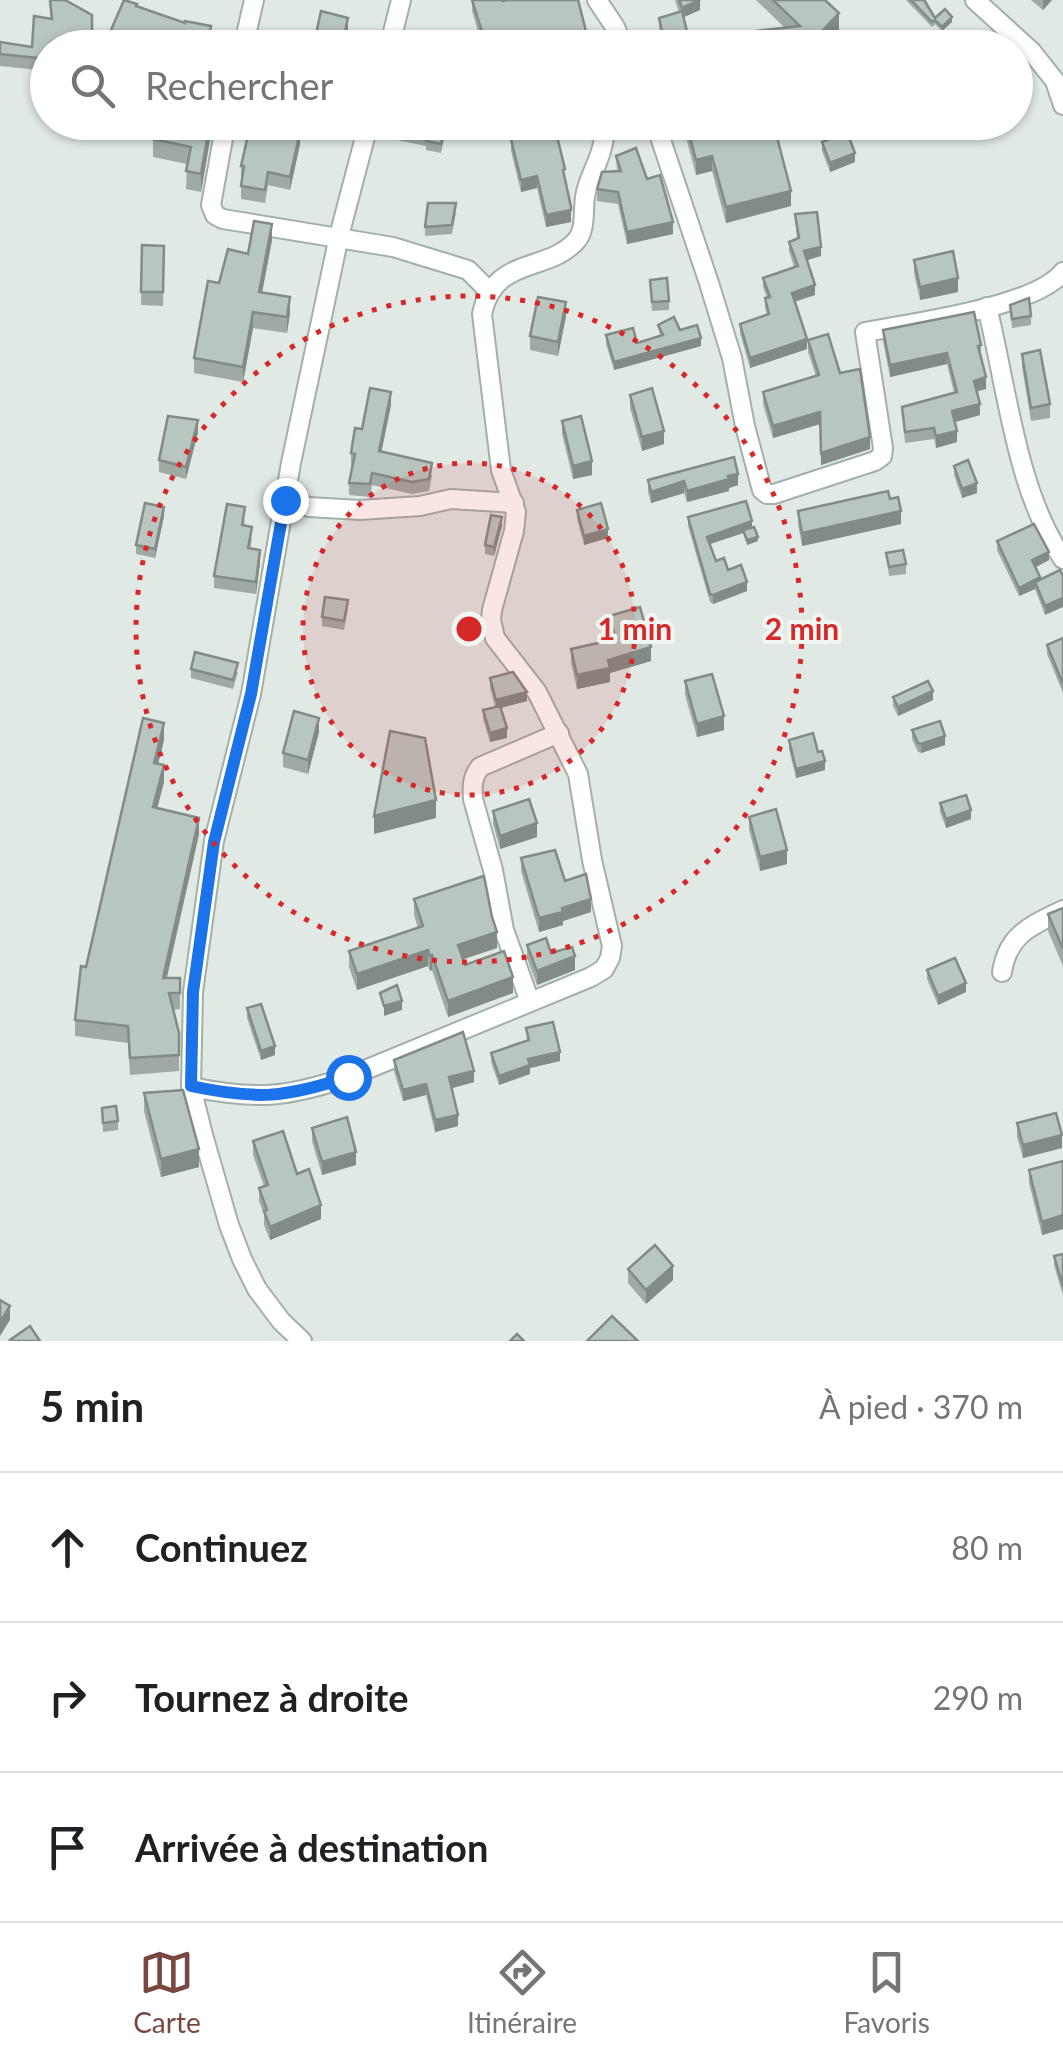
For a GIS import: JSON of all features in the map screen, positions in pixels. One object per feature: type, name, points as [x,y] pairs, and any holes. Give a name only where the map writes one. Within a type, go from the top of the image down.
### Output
[{"type":"street","points":[[247,30],[254,0]]},
{"type":"street","points":[[394,30],[401,0]]},
{"type":"street","points":[[597,0],[615,28]]},
{"type":"street","points":[[975,0],[1008,30]]},
{"type":"street","points":[[1033,53],[1059,80],[1063,105]]},
{"type":"street","points":[[223,140],[211,205],[215,215],[393,247],[454,264],[468,270],[490,292]]},
{"type":"street","points":[[302,1341],[281,1321],[242,1259],[208,1153],[191,1086],[193,992],[214,842],[251,694],[285,500],[339,236],[364,140]]},
{"type":"street","points":[[191,1086],[250,1096],[308,1091],[591,976],[604,968],[610,958],[612,946],[578,774],[560,733],[530,682],[492,630],[492,610],[516,522],[514,503],[500,470],[482,314],[490,292],[508,274],[557,254],[579,238],[587,184],[602,140]]},
{"type":"street","points":[[661,140],[710,283],[732,358],[762,490],[767,494],[882,456],[884,448],[865,332],[987,307],[1039,291],[1063,272]]},
{"type":"street","points":[[987,307],[1033,500],[1063,560]]},
{"type":"street","points":[[285,500],[360,510],[420,506],[451,499],[514,503]]},
{"type":"street","points":[[530,1002],[504,930],[472,785],[480,768],[560,733]]},
{"type":"street","points":[[1002,972],[1009,946],[1038,923],[1063,910]]},
{"type":"building","points":[[50,0],[65,0],[92,15],[92,30],[33,30],[34,16],[52,19]]},
{"type":"building","points":[[124,0],[185,23],[211,26],[210,30],[111,30]]},
{"type":"building","points":[[472,0],[578,0],[586,30],[482,30]]},
{"type":"building","points":[[679,0],[700,0],[682,8]]},
{"type":"building","points":[[773,0],[825,0],[839,13],[823,30],[764,30],[800,26]]},
{"type":"building","points":[[911,0],[924,0],[935,18],[945,9],[952,17],[942,27]]},
{"type":"building","points":[[321,11],[348,18],[345,30],[317,30]]},
{"type":"building","points":[[682,11],[687,30],[662,30],[659,18]]},
{"type":"building","points":[[0,42],[30,47],[30,57],[0,54]]},
{"type":"building","points":[[158,140],[207,140],[201,174],[186,171],[191,147]]},
{"type":"building","points":[[247,140],[298,140],[290,177],[268,172],[265,190],[241,186]]},
{"type":"building","points":[[511,140],[558,140],[571,210],[546,215],[537,176],[521,180]]},
{"type":"building","points":[[691,140],[778,140],[791,191],[726,207],[712,156],[696,160]]},
{"type":"building","points":[[850,140],[855,153],[830,163],[822,142]]},
{"type":"building","points":[[636,148],[647,179],[660,175],[673,222],[627,232],[618,192],[597,189],[602,172],[621,171],[616,156]]},
{"type":"building","points":[[428,203],[456,203],[452,225],[425,227]]},
{"type":"building","points":[[817,212],[821,247],[804,251],[815,285],[792,293],[807,339],[750,358],[740,324],[769,314],[765,298],[770,297],[763,278],[798,266],[789,242],[799,238],[795,214]]},
{"type":"building","points":[[254,221],[272,224],[259,292],[290,297],[287,317],[253,312],[243,367],[194,358],[208,281],[219,283],[228,249],[248,254]]},
{"type":"building","points":[[142,245],[164,246],[163,292],[141,292]]},
{"type":"building","points":[[953,251],[958,278],[920,287],[914,260]]},
{"type":"building","points":[[667,278],[669,301],[652,302],[650,280]]},
{"type":"building","points":[[538,297],[566,302],[558,342],[530,336]]},
{"type":"building","points":[[1029,298],[1031,316],[1012,319],[1010,305]]},
{"type":"building","points":[[974,312],[986,377],[974,381],[980,404],[952,411],[957,431],[936,436],[934,428],[905,432],[902,407],[957,392],[947,353],[890,365],[883,330]]},
{"type":"building","points":[[674,317],[680,330],[697,325],[701,338],[614,362],[606,335],[633,328],[637,343],[663,335],[658,325]]},
{"type":"building","points":[[828,334],[840,373],[860,369],[870,437],[821,453],[820,412],[773,426],[763,392],[819,375],[808,340]]},
{"type":"building","points":[[1040,350],[1050,404],[1031,408],[1022,354]]},
{"type":"building","points":[[370,388],[391,392],[379,451],[432,463],[429,479],[412,482],[372,473],[370,484],[349,483],[355,428],[362,429]]},
{"type":"building","points":[[652,388],[664,431],[642,437],[630,395]]},
{"type":"building","points":[[168,416],[198,420],[186,467],[159,460]]},
{"type":"building","points":[[581,416],[592,461],[573,466],[562,421]]},
{"type":"building","points":[[734,457],[738,474],[728,476],[729,479],[687,491],[684,481],[651,492],[648,480]]},
{"type":"building","points":[[968,460],[977,483],[962,489],[954,466]]},
{"type":"building","points":[[888,491],[890,499],[898,497],[901,511],[802,533],[798,511]]},
{"type":"building","points":[[746,501],[752,521],[707,537],[716,561],[724,558],[728,570],[741,565],[747,582],[710,594],[688,517]]},
{"type":"building","points":[[145,503],[164,507],[155,549],[136,545]]},
{"type":"building","points":[[601,503],[608,529],[584,536],[577,510]]},
{"type":"building","points":[[227,504],[245,507],[242,525],[252,527],[248,548],[260,550],[256,582],[214,576]]},
{"type":"building","points":[[491,515],[502,517],[494,547],[485,545]]},
{"type":"building","points":[[1034,524],[1049,552],[1032,560],[1040,577],[1019,588],[997,541]]},
{"type":"building","points":[[754,527],[758,537],[747,540],[743,530]]},
{"type":"building","points":[[903,550],[906,564],[889,567],[886,553]]},
{"type":"building","points":[[1060,570],[1063,598],[1045,606],[1035,582]]},
{"type":"building","points":[[325,597],[348,600],[344,621],[322,617]]},
{"type":"building","points":[[640,607],[651,647],[608,660],[610,668],[577,675],[571,649],[616,639],[609,616]]},
{"type":"building","points":[[1063,638],[1063,684],[1047,645]]},
{"type":"building","points":[[195,652],[238,663],[233,680],[191,669]]},
{"type":"building","points":[[513,672],[527,692],[496,700],[490,678]]},
{"type":"building","points":[[712,674],[724,716],[697,724],[685,681]]},
{"type":"building","points":[[928,681],[933,691],[898,707],[893,697]]},
{"type":"building","points":[[500,706],[507,728],[490,733],[483,710]]},
{"type":"building","points":[[294,711],[319,718],[308,760],[283,753]]},
{"type":"building","points":[[143,718],[164,723],[154,763],[164,765],[153,807],[199,818],[163,978],[180,978],[180,993],[169,993],[179,1033],[179,1055],[130,1058],[128,1026],[75,1020],[81,966],[86,967]]},
{"type":"building","points":[[940,721],[945,736],[918,743],[912,730]]},
{"type":"building","points":[[390,731],[425,738],[436,800],[374,816]]},
{"type":"building","points":[[813,733],[825,761],[796,769],[789,740]]},
{"type":"building","points":[[966,795],[971,810],[946,819],[940,803]]},
{"type":"building","points":[[529,799],[537,823],[500,836],[493,811]]},
{"type":"building","points":[[776,809],[787,850],[760,857],[749,817]]},
{"type":"building","points":[[555,850],[565,881],[586,874],[591,899],[539,918],[521,858]]},
{"type":"building","points":[[484,876],[497,932],[458,945],[465,965],[504,951],[513,977],[448,1001],[428,950],[357,974],[349,951],[423,926],[414,899]]},
{"type":"building","points":[[1063,908],[1063,949],[1048,914]]},
{"type":"building","points":[[546,938],[551,953],[572,947],[575,956],[537,971],[527,945]]},
{"type":"building","points":[[955,958],[966,983],[938,996],[927,970]]},
{"type":"building","points":[[397,985],[402,1001],[384,1006],[380,993]]},
{"type":"building","points":[[261,1004],[275,1046],[261,1051],[247,1008]]},
{"type":"building","points":[[553,1022],[560,1052],[528,1059],[530,1065],[499,1076],[491,1053],[529,1040],[526,1028]]},
{"type":"building","points":[[463,1032],[474,1071],[449,1077],[458,1115],[435,1120],[426,1084],[403,1090],[394,1060]]},
{"type":"building","points":[[183,1090],[199,1149],[161,1159],[144,1093]]},
{"type":"building","points":[[116,1106],[118,1121],[103,1123],[102,1108]]},
{"type":"building","points":[[1056,1113],[1062,1135],[1023,1145],[1017,1123]]},
{"type":"building","points":[[347,1117],[356,1152],[322,1162],[312,1128]]},
{"type":"building","points":[[283,1131],[297,1174],[309,1169],[321,1205],[270,1227],[259,1188],[268,1185],[253,1141]]},
{"type":"building","points":[[1063,1161],[1063,1215],[1042,1222],[1029,1170]]},
{"type":"building","points":[[655,1245],[673,1266],[646,1290],[628,1269]]},
{"type":"building","points":[[1063,1254],[1063,1286],[1054,1256]]},
{"type":"building","points":[[0,1300],[10,1306],[0,1322]]},
{"type":"building","points":[[612,1316],[638,1341],[587,1341]]},
{"type":"building","points":[[30,1326],[40,1341],[10,1340]]},
{"type":"route","points":[[285,500],[251,694],[214,842],[193,992],[191,1086],[250,1096],[278,1096],[308,1091],[348,1077]]}]
